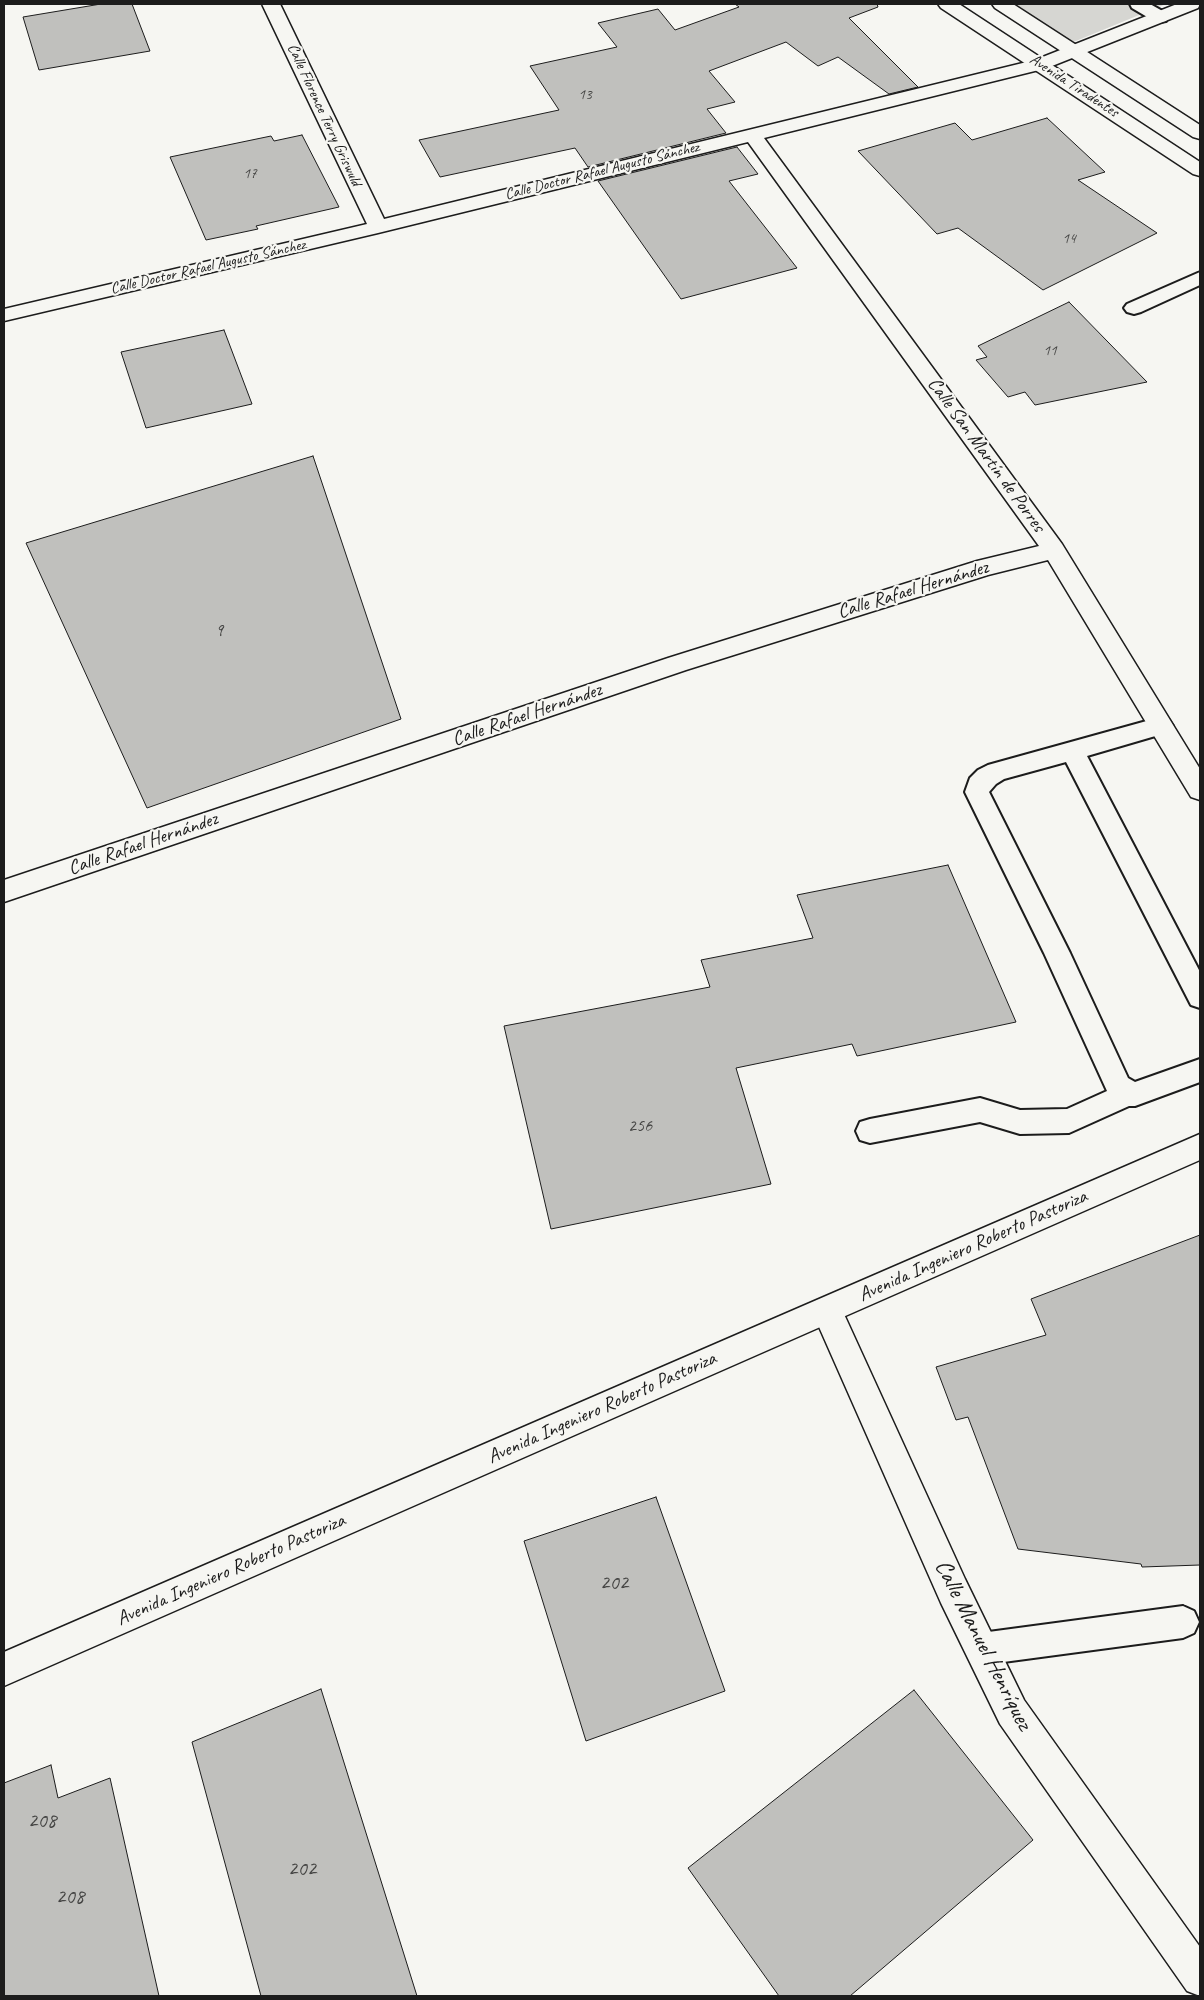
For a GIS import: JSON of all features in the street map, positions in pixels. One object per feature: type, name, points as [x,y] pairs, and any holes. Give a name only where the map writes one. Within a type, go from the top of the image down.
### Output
[{"type":"street","name":"Calle Florence Terry Griswuld","points":[[271,4],[378,227]]},
{"type":"street","name":"Avenida Tiradentes","points":[[947,4],[1200,170]]},
{"type":"street","name":"Avenida Tiradentes","points":[[1001,4],[1200,133]]},
{"type":"street","name":"Calle Doctor Rafael Augusto Sánchez","points":[[4,314],[378,227],[1041,64],[1192,4]]},
{"type":"street","name":"Calle San Martín de Porres","points":[[752,134],[1054,550],[1200,790]]},
{"type":"street","name":"Calle Rafael Hernández","points":[[4,891],[677,664],[985,567],[1054,550]]},
{"type":"street","name":"Avenida Ingeniero Roberto Pastoriza","points":[[4,1669],[1200,1147]]},
{"type":"street","name":"Calle Manuel Henríquez","points":[[827,1310],[953,1591],[1012,1712],[1200,1978]]},
{"type":"lane","points":[[1138,4],[1160,17]]},
{"type":"lane","points":[[1134,308],[1200,278]]},
{"type":"lane","points":[[1127,1094],[1118,1086],[1057,953],[977,792],[979,785],[987,776],[1161,726]]},
{"type":"lane","points":[[1072,751],[1200,996]]},
{"type":"lane","points":[[870,1131],[980,1110],[1020,1122],[1069,1121],[1127,1094],[1135,1094],[1200,1071]]},
{"type":"lane","points":[[981,1649],[1183,1622]]},
{"type":"shaded area","points":[[1016,4],[1166,4],[1071,43]]},
{"type":"building","points":[[101,4],[132,4],[150,51],[39,70],[23,17]]},
{"type":"building","points":[[735,4],[877,4],[878,7],[849,18],[918,87],[889,94],[838,57],[818,66],[786,42],[709,71],[735,102],[707,109],[726,133],[588,167],[575,148],[440,177],[419,140],[559,110],[530,66],[617,47],[598,23],[658,9],[675,30],[739,7]]},
{"type":"building","points":[[1047,118],[1105,172],[1078,180],[1157,233],[1043,290],[958,228],[937,234],[858,151],[955,123],[972,140]]},
{"type":"building","points":[[302,135],[339,207],[256,226],[258,229],[206,240],[170,157],[271,136],[274,141]]},
{"type":"building","points":[[737,147],[758,174],[729,181],[797,268],[681,299],[598,181]]},
{"type":"building","points":[[1069,302],[1147,382],[1035,405],[1025,392],[1008,397],[976,360],[987,357],[978,346]]},
{"type":"building","points":[[224,330],[252,404],[146,428],[121,352]]},
{"type":"building","points":[[313,456],[401,719],[147,808],[26,543]]},
{"type":"building","points":[[948,865],[1016,1022],[857,1056],[852,1044],[736,1068],[771,1184],[551,1229],[504,1026],[710,987],[701,960],[813,938],[797,895]]},
{"type":"building","points":[[1200,1235],[1200,1565],[1142,1567],[1141,1564],[1018,1549],[968,1417],[956,1420],[936,1367],[1046,1335],[1031,1299]]},
{"type":"building","points":[[656,1497],[725,1691],[586,1741],[524,1541]]},
{"type":"building","points":[[321,1689],[417,1996],[261,1996],[192,1742]]},
{"type":"building","points":[[914,1690],[1033,1840],[850,1996],[779,1996],[688,1868]]},
{"type":"building","points":[[51,1765],[58,1798],[110,1778],[159,1996],[4,1996],[4,1783]]}]
